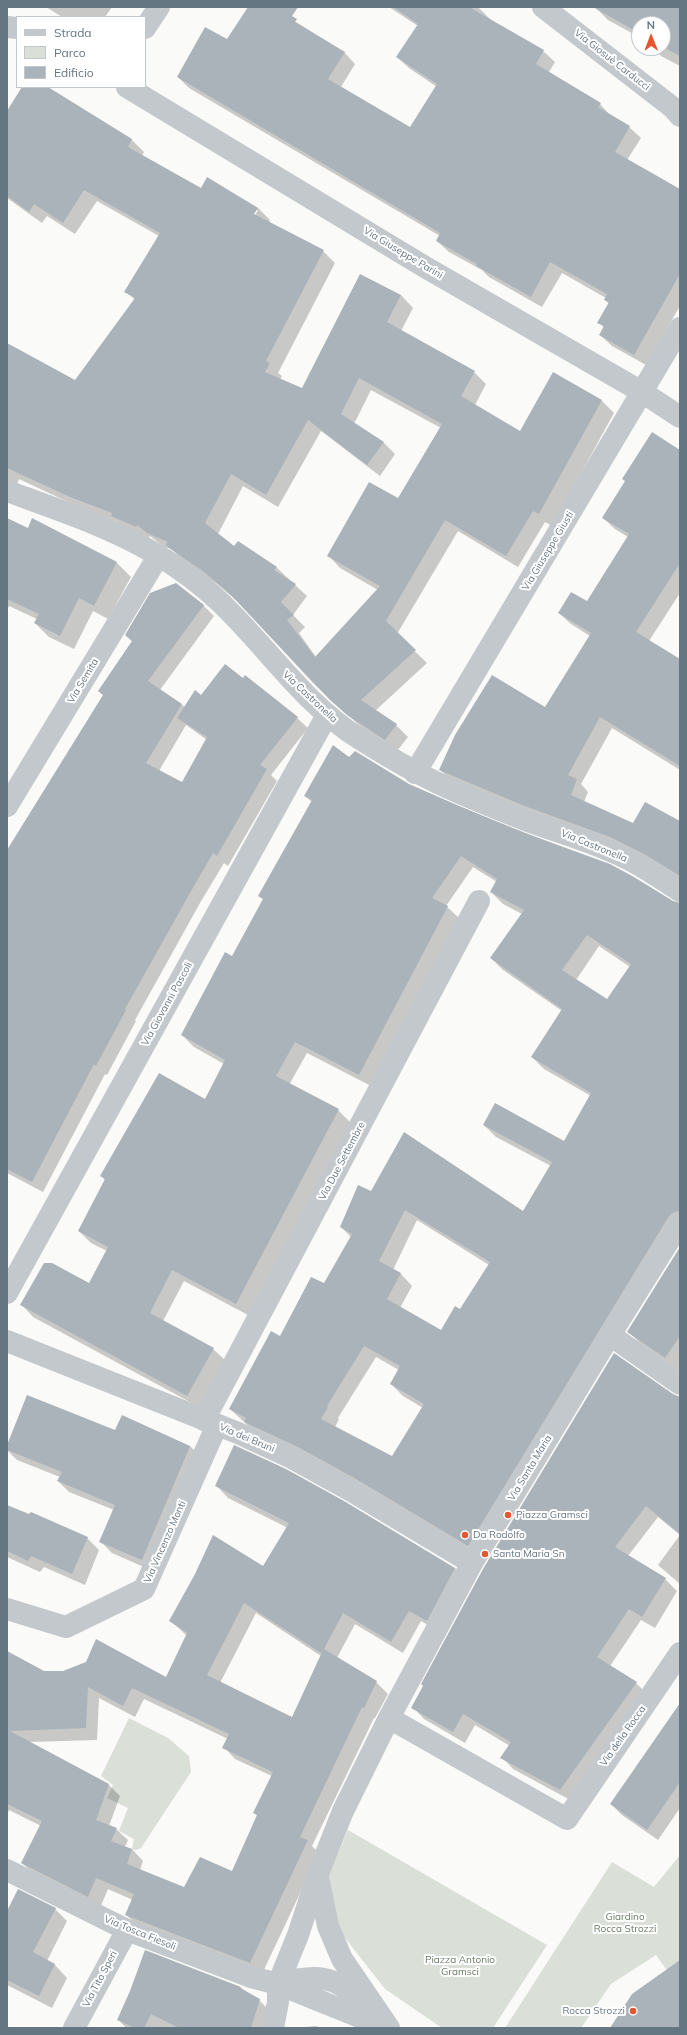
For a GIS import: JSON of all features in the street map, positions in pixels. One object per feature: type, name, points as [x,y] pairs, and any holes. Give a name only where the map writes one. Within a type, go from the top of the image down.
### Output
[{"type":"street","points":[[146,26],[159,7]]},
{"type":"street","name":"Via Giosuè Carducci","points":[[543,7],[672,107],[680,116]]},
{"type":"street","name":"Via Giuseppe Parini","points":[[129,88],[425,267],[642,392],[680,417]]},
{"type":"street","name":"Via Giuseppe Giusti","points":[[415,773],[680,328]]},
{"type":"street","name":"Via Castronella","points":[[7,491],[95,523],[140,544],[159,555],[193,579],[222,604],[301,690],[327,715],[358,738],[415,773],[528,821],[614,852],[652,873],[680,891]]},
{"type":"street","name":"Via Semita","points":[[7,806],[159,555]]},
{"type":"street","name":"Via Giovanni Pascoli","points":[[7,1293],[327,715]]},
{"type":"street","name":"Via Due Settembre","points":[[211,1423],[479,901]]},
{"type":"street","name":"Via Santa Maria","points":[[389,1718],[472,1563],[610,1335],[680,1223]]},
{"type":"street","points":[[610,1335],[680,1384]]},
{"type":"street","name":"Via dei Bruni","points":[[7,1341],[238,1433],[298,1462],[357,1494],[472,1563]]},
{"type":"street","name":"Via Vincenzo Monti","points":[[7,1609],[66,1627],[144,1589],[211,1423]]},
{"type":"street","name":"Via della Rocca","points":[[389,1718],[567,1819],[680,1653]]},
{"type":"street","points":[[273,2028],[278,2002],[278,1984],[298,1935],[318,1874],[343,1811],[389,1718]]},
{"type":"street","name":"Via Tosca Fiesoli","points":[[7,1870],[127,1930],[251,1977],[278,1984]]},
{"type":"street","points":[[318,1874],[328,1926],[342,1959],[388,2028]]},
{"type":"street","name":"Via Tito Speri","points":[[74,2028],[127,1930]]},
{"type":"street","points":[[278,1984],[312,1976],[333,1980],[359,1999],[388,2028]]},
{"type":"green space","points":[[129,1718],[168,1738],[189,1756],[191,1772],[141,1848],[136,1850],[132,1849],[134,1839],[119,1831],[128,1808],[107,1798],[113,1785],[101,1776]]},
{"type":"green space","name":"Piazza Antonio Gramsci","points":[[348,1830],[547,1945],[493,2028],[442,2028],[385,1989],[338,1929],[327,1879]]},
{"type":"green space","name":"Giardino Rocca Strozzi","points":[[680,1855],[680,1989],[656,1955],[611,1984],[581,2028],[505,2028],[612,1862],[654,1887]]},
{"type":"building","points":[[248,7],[298,7],[292,16],[297,19],[295,22],[345,52],[328,79],[410,127],[437,84],[396,57],[418,24],[393,7],[469,7],[544,50],[536,64],[601,103],[598,107],[630,126],[615,152],[680,189],[680,274],[634,355],[599,335],[604,326],[597,323],[609,302],[604,300],[607,294],[550,262],[531,297],[476,266],[477,264],[436,241],[440,233],[177,77],[205,27],[227,39]]},
{"type":"building","points":[[593,7],[680,7],[680,56],[671,51],[671,16],[631,16],[631,28]]},
{"type":"building","points":[[21,88],[50,88],[132,139],[128,147],[201,188],[207,177],[258,208],[254,214],[324,250],[266,361],[270,363],[265,372],[302,388],[360,274],[401,295],[387,322],[475,371],[461,396],[520,431],[553,372],[602,400],[539,514],[533,511],[506,556],[445,520],[386,621],[416,650],[361,700],[397,724],[385,740],[347,715],[330,700],[230,594],[204,572],[169,548],[166,545],[168,542],[147,533],[137,525],[136,527],[111,516],[112,513],[70,497],[7,468],[7,343],[75,380],[135,298],[124,292],[160,233],[84,190],[63,223],[34,204],[29,212],[7,196],[7,111]],"holes":[[[359,378],[442,424],[398,498],[369,482],[327,556],[380,586],[315,657],[287,620],[294,615],[281,602],[296,584],[274,570],[277,567],[238,541],[234,546],[205,523],[231,474],[266,495],[308,420],[367,465],[384,442],[341,414]]]},
{"type":"building","points":[[652,432],[680,450],[680,563],[636,632],[680,659],[680,766],[600,717],[568,775],[577,779],[571,795],[633,823],[645,802],[680,821],[680,876],[646,855],[610,837],[522,805],[439,770],[455,735],[492,675],[545,707],[591,633],[558,613],[571,592],[587,601],[629,534],[602,518],[625,481],[622,479]]},
{"type":"building","points":[[7,518],[28,528],[32,518],[117,562],[94,606],[79,598],[60,636],[34,623],[39,614],[7,599]]},
{"type":"building","points":[[176,583],[204,605],[148,681],[182,704],[146,763],[182,782],[207,737],[177,718],[195,690],[201,695],[225,664],[243,678],[245,675],[298,717],[260,765],[267,769],[217,856],[213,853],[190,893],[125,1009],[126,1010],[96,1066],[94,1064],[32,1182],[7,1169],[7,850],[103,695],[98,691],[132,641],[125,635],[150,593]]},
{"type":"building","points":[[333,745],[349,757],[355,751],[409,784],[522,832],[610,864],[673,901],[680,903],[680,1211],[674,1212],[669,1216],[468,1546],[356,1479],[298,1447],[244,1422],[246,1418],[229,1409],[271,1331],[280,1336],[311,1277],[324,1283],[352,1234],[340,1227],[358,1185],[371,1191],[404,1132],[523,1211],[552,1162],[483,1125],[495,1103],[564,1141],[591,1093],[531,1057],[562,1009],[490,958],[524,910],[490,892],[497,879],[461,856],[432,898],[448,906],[359,1075],[295,1042],[276,1076],[339,1109],[236,1304],[172,1270],[150,1313],[214,1348],[187,1396],[20,1305],[44,1263],[52,1263],[89,1283],[108,1247],[78,1231],[105,1179],[100,1176],[159,1073],[205,1099],[225,1060],[181,1035],[225,952],[232,956],[263,899],[258,896],[312,800],[304,796]],"holes":[[[587,935],[631,964],[607,999],[562,970]],[[405,1210],[490,1262],[460,1309],[455,1306],[441,1330],[387,1299],[401,1273],[379,1261]],[[364,1346],[400,1366],[390,1384],[424,1404],[392,1456],[321,1419],[328,1407],[327,1406]]]},
{"type":"building","points":[[680,1247],[680,1336],[665,1358],[627,1332]]},
{"type":"building","points":[[614,1353],[673,1394],[680,1397],[680,1534],[646,1506],[615,1547],[666,1578],[642,1617],[629,1609],[597,1657],[637,1682],[560,1790],[500,1758],[511,1742],[463,1714],[453,1732],[411,1708],[423,1686],[421,1684],[483,1569]]},
{"type":"building","points":[[27,1395],[115,1430],[122,1415],[190,1446],[142,1560],[99,1542],[115,1505],[57,1481],[62,1472],[7,1450],[7,1445]]},
{"type":"building","points":[[234,1445],[286,1469],[344,1501],[455,1568],[427,1621],[409,1611],[391,1642],[343,1613],[324,1649],[377,1681],[364,1708],[362,1707],[300,1837],[308,1840],[250,1963],[125,1915],[134,1894],[96,1878],[88,1897],[21,1863],[42,1821],[7,1804],[7,1651],[44,1671],[63,1671],[86,1662],[96,1639],[166,1677],[187,1633],[169,1621],[195,1574],[213,1535],[263,1566],[289,1523],[215,1486]],"holes":[[[244,1603],[321,1653],[323,1650],[292,1717],[207,1675]],[[88,1687],[123,1706],[132,1688],[229,1734],[222,1748],[273,1772],[253,1813],[257,1815],[232,1871],[200,1857],[184,1887],[127,1864],[132,1849],[111,1841],[117,1828],[96,1820],[109,1784],[10,1731],[86,1728]]]},
{"type":"building","points":[[7,1505],[29,1514],[31,1512],[88,1537],[72,1574],[31,1556],[28,1561],[7,1551]]},
{"type":"building","points":[[680,1703],[680,1782],[647,1830],[610,1804]]},
{"type":"building","points":[[18,1889],[56,1908],[33,1952],[55,1964],[39,1996],[7,1980],[7,1911]]},
{"type":"building","points":[[145,1950],[241,1987],[240,1988],[260,1999],[251,2028],[179,2028],[151,2014],[144,2028],[135,2028],[117,2020],[130,1991]]},
{"type":"building","points":[[680,1960],[680,2028],[610,2028],[632,1994]]},
{"type":"place","name":"Piazza Gramsci","points":[[508,1515]]},
{"type":"place","name":"Da Rodolfo","points":[[465,1535]]},
{"type":"place","name":"Santa Maria Sn","points":[[485,1554]]},
{"type":"place","name":"Rocca Strozzi","points":[[633,2011]]}]
